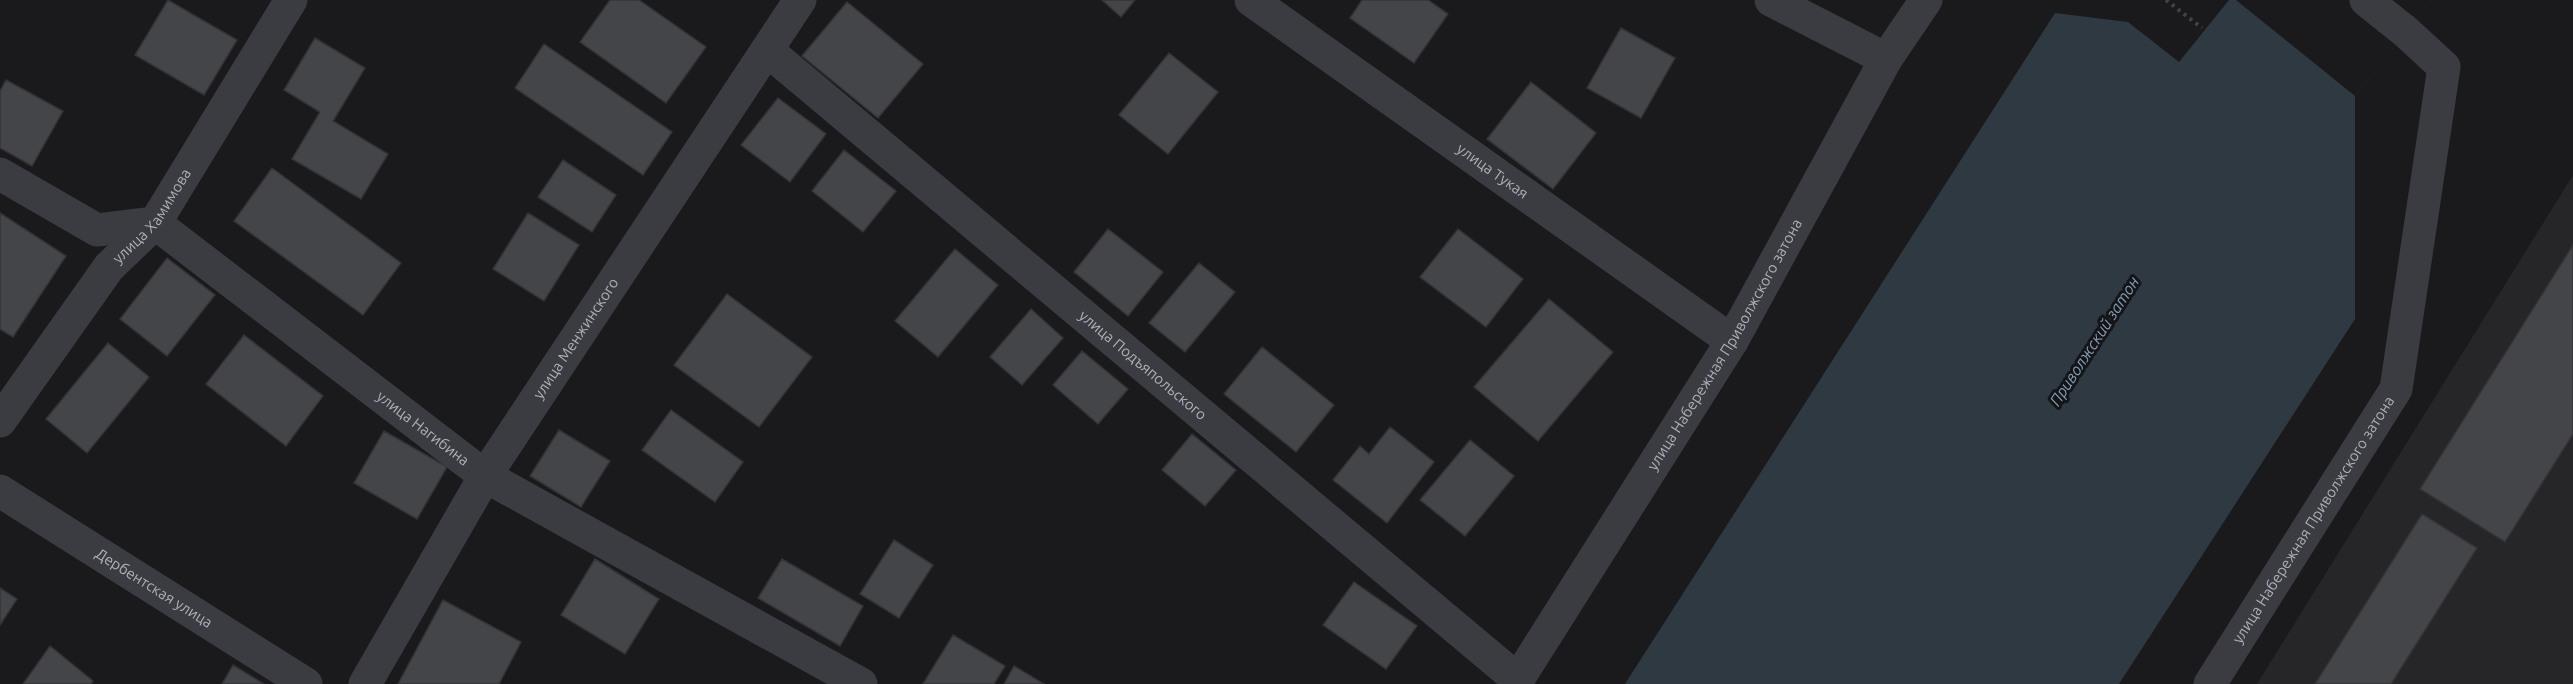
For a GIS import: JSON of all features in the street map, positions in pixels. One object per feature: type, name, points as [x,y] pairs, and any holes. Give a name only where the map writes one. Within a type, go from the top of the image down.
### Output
[{"type":"street","name":"улица Хамимова","points":[[0,421],[109,267],[155,223],[291,0]]},
{"type":"street","name":"улица Менжинского","points":[[365,684],[485,476],[800,0]]},
{"type":"street","name":"улица Тукая","points":[[1251,0],[1732,341]]},
{"type":"street","points":[[1771,0],[1886,59]]},
{"type":"street","name":"улица Набережная Приволжского затона","points":[[1516,682],[1732,341],[1886,59],[1926,0]]},
{"type":"street","name":"улица Набережная Приволжского затона","points":[[2210,684],[2396,389],[2444,67],[2366,0]]},
{"type":"street","name":"улица Подъяпольского","points":[[768,51],[1516,682]]},
{"type":"street","points":[[0,174],[97,230],[155,223]]},
{"type":"street","name":"улица Нагибина","points":[[155,223],[485,476],[861,684]]},
{"type":"street","name":"Дербентская улица","points":[[0,491],[306,684]]},
{"type":"path","points":[[2166,0],[2202,28]]},
{"type":"shaded area","points":[[2573,175],[2573,684],[2257,684]]},
{"type":"water","name":"Приволжский затон","points":[[2229,0],[2432,0],[2355,96],[2355,319],[2119,684],[1625,684],[2055,13],[2128,22],[2179,62]]},
{"type":"pier","points":[[2236,0],[2432,0],[2355,96]]},
{"type":"building","points":[[168,0],[237,40],[204,95],[135,55]]},
{"type":"building","points":[[610,0],[639,0],[706,47],[666,103],[580,42]]},
{"type":"building","points":[[1102,0],[1135,0],[1121,17]]},
{"type":"building","points":[[1362,0],[1428,0],[1448,14],[1414,63],[1350,18]]},
{"type":"building","points":[[847,2],[923,64],[878,118],[802,56]]},
{"type":"building","points":[[1621,28],[1675,58],[1641,118],[1587,88]]},
{"type":"building","points":[[315,38],[365,68],[333,121],[388,154],[361,199],[292,159],[320,112],[284,90]]},
{"type":"building","points":[[544,44],[672,132],[643,175],[515,88]]},
{"type":"building","points":[[1169,53],[1218,92],[1168,154],[1119,115]]},
{"type":"building","points":[[6,80],[63,111],[32,166],[0,148],[0,91]]},
{"type":"building","points":[[1531,82],[1596,133],[1553,189],[1487,139]]},
{"type":"building","points":[[778,98],[826,134],[790,182],[741,145]]},
{"type":"building","points":[[844,150],[896,191],[863,232],[812,191]]},
{"type":"building","points":[[563,160],[616,195],[592,232],[538,197]]},
{"type":"building","points":[[272,168],[401,263],[363,315],[234,221]]},
{"type":"building","points":[[0,213],[66,256],[13,337],[0,329]]},
{"type":"building","points":[[528,213],[579,245],[544,301],[493,269]]},
{"type":"building","points":[[1108,229],[1163,272],[1128,316],[1074,272]]},
{"type":"building","points":[[1458,229],[1523,279],[1486,327],[1420,277]]},
{"type":"building","points":[[2573,245],[2573,434],[2505,542],[2420,489]]},
{"type":"building","points":[[955,249],[998,285],[938,357],[895,321]]},
{"type":"building","points":[[167,258],[215,295],[167,356],[120,319]]},
{"type":"building","points":[[1199,263],[1235,292],[1185,352],[1149,323]]},
{"type":"building","points":[[727,294],[812,357],[759,427],[674,365]]},
{"type":"building","points":[[1549,299],[1613,352],[1538,441],[1474,387]]},
{"type":"building","points":[[1031,309],[1063,338],[1022,385],[990,357]]},
{"type":"building","points":[[244,335],[323,396],[286,446],[206,384]]},
{"type":"building","points":[[108,343],[149,377],[87,453],[46,419]]},
{"type":"building","points":[[1262,347],[1334,405],[1296,452],[1224,394]]},
{"type":"building","points":[[1082,351],[1128,389],[1098,424],[1053,385]]},
{"type":"building","points":[[671,410],[743,462],[715,502],[642,450]]},
{"type":"building","points":[[1390,427],[1434,462],[1387,523],[1333,480],[1360,446],[1369,454]]},
{"type":"building","points":[[559,430],[610,461],[581,507],[530,476]]},
{"type":"building","points":[[384,431],[447,467],[417,519],[354,483]]},
{"type":"building","points":[[1192,434],[1236,470],[1205,506],[1162,470]]},
{"type":"building","points":[[1470,440],[1514,476],[1465,536],[1420,500]]},
{"type":"building","points":[[2422,514],[2477,548],[2391,684],[2315,684]]},
{"type":"building","points":[[894,540],[933,565],[899,618],[860,594]]},
{"type":"building","points":[[595,559],[659,599],[625,654],[561,615]]},
{"type":"building","points":[[782,559],[863,606],[840,646],[758,598]]},
{"type":"building","points":[[1354,582],[1417,626],[1386,669],[1323,625]]},
{"type":"building","points":[[0,588],[17,599],[0,625]]},
{"type":"building","points":[[443,600],[521,642],[499,684],[398,684]]},
{"type":"building","points":[[953,635],[1005,666],[994,684],[923,684]]},
{"type":"building","points":[[50,646],[93,681],[91,684],[23,684]]},
{"type":"building","points":[[233,665],[264,684],[222,684]]},
{"type":"building","points":[[1014,666],[1044,684],[1004,684]]}]
